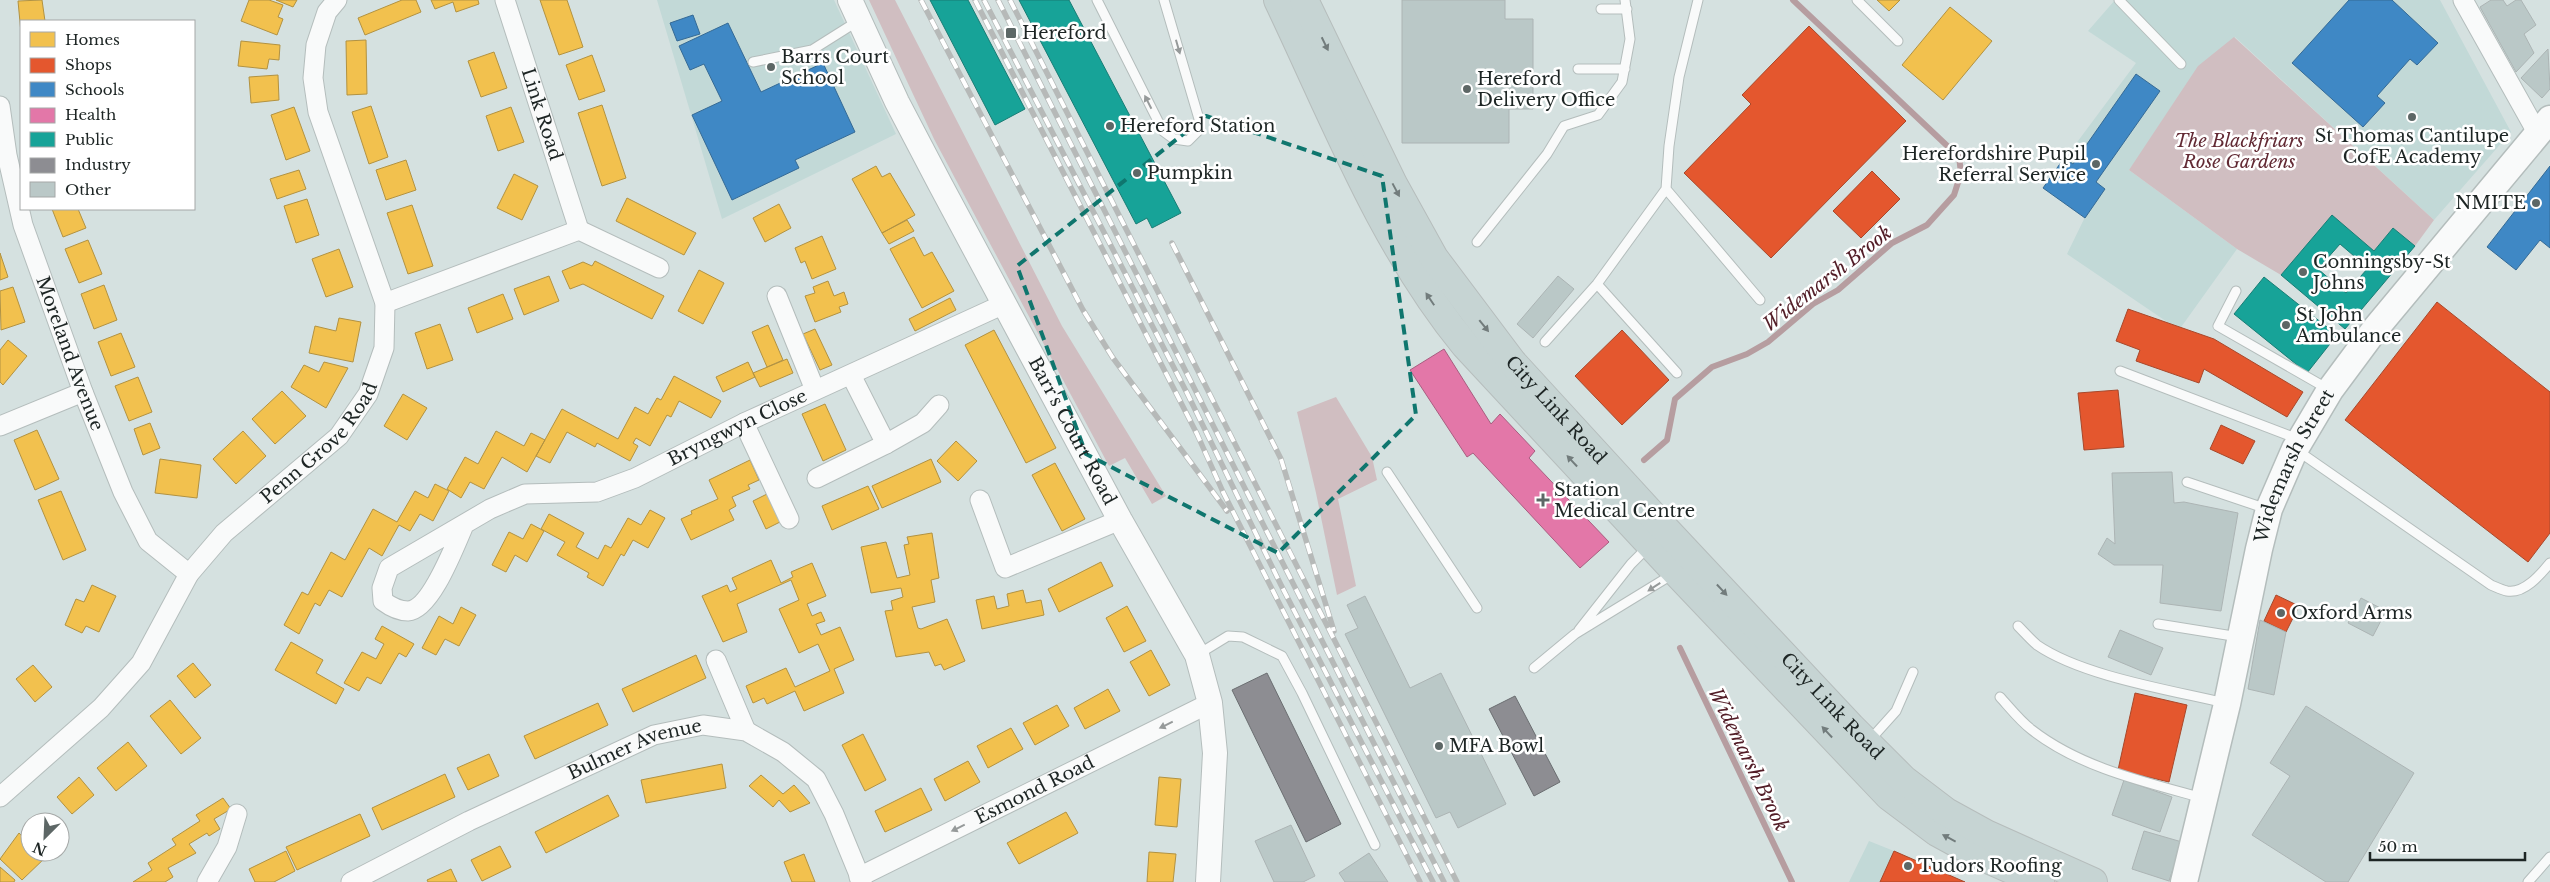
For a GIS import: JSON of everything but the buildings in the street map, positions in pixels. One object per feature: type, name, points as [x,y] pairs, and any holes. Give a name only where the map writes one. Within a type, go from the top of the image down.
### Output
[{"type":"highway","name":"City Link Road","points":[[1278,0],[1371,196],[1426,293],[1445,320],[1498,382],[1904,780],[1946,812],[1986,834],[2093,882]]},
{"type":"highway","name":"City Link Road","points":[[1304,0],[1393,184],[1434,258],[1512,362],[1658,538]]},
{"type":"highway","name":"City Link Road","points":[[1684,565],[1889,796],[1937,832],[1981,856],[2040,882]]},
{"type":"main road","name":"Widemarsh Street","points":[[2184,882],[2206,799],[2269,510],[2298,445],[2330,390],[2376,328],[2544,126]]},
{"type":"street","name":"Penn Grove Road","points":[[0,797],[101,708],[141,663],[189,574],[224,533],[339,436],[368,394],[384,348],[385,303],[318,112],[313,78],[316,45],[327,12],[337,0]]},
{"type":"street","name":"Link Road","points":[[505,0],[579,230]]},
{"type":"street","points":[[2463,0],[2544,126]]},
{"type":"street","name":"Barr's Court Road","points":[[854,10],[897,102],[1004,304],[1120,520],[1196,655],[1210,703],[1215,753],[1208,882]]},
{"type":"street","name":"Moreland Avenue","points":[[0,106],[3,156],[23,225],[82,392],[123,492],[148,541],[189,574]]},
{"type":"street","points":[[385,303],[579,230],[659,268]]},
{"type":"street","points":[[777,296],[815,390]]},
{"type":"street","name":"Bryngwyn Close","points":[[464,525],[425,603],[410,611],[396,610],[384,601],[382,588],[389,568],[490,509],[524,494],[597,492],[635,478],[744,423],[1004,304]]},
{"type":"street","points":[[851,375],[886,444]]},
{"type":"street","points":[[0,426],[82,392]]},
{"type":"street","points":[[817,478],[886,444],[923,423],[939,405]]},
{"type":"street","points":[[744,423],[789,519]]},
{"type":"street","points":[[980,500],[1005,568],[1120,520]]},
{"type":"street","points":[[716,660],[746,731]]},
{"type":"street","name":"Esmond Road","points":[[861,879],[1210,703]]},
{"type":"street","name":"Bulmer Avenue","points":[[351,882],[469,821],[654,735],[703,724],[746,731],[784,752],[816,779],[834,814],[861,879]]},
{"type":"street","points":[[207,882],[227,847],[237,814]]},
{"type":"lane","points":[[1097,0],[1163,131],[1174,139],[1188,141],[1198,131],[1199,119],[1164,0]]},
{"type":"lane","points":[[1546,342],[1597,284],[1666,189],[1669,146],[1679,77],[1698,0]]},
{"type":"lane","points":[[1857,0],[1898,41]]},
{"type":"lane","points":[[2119,0],[2182,64]]},
{"type":"lane","points":[[1478,242],[1547,154],[1564,126],[1598,115],[1622,82],[1630,39],[1626,5],[1601,9]]},
{"type":"lane","points":[[753,62],[812,50],[854,10]]},
{"type":"lane","points":[[1578,69],[1625,69]]},
{"type":"lane","points":[[1666,189],[1760,300]]},
{"type":"lane","points":[[1597,284],[1677,373]]},
{"type":"lane","points":[[2236,291],[2218,326],[2330,390]]},
{"type":"lane","points":[[2120,371],[2298,445],[2491,585],[2508,592],[2520,588],[2537,579],[2550,563]]},
{"type":"lane","points":[[1388,472],[1477,608]]},
{"type":"lane","points":[[2187,482],[2269,510]]},
{"type":"lane","points":[[1575,634],[1631,564],[1658,538]]},
{"type":"lane","points":[[1534,668],[1575,634],[1684,565]]},
{"type":"lane","points":[[2158,624],[2241,637]]},
{"type":"lane","points":[[2018,626],[2037,644],[2066,661],[2095,671],[2227,704]]},
{"type":"lane","points":[[1196,655],[1228,636],[1243,637],[1282,656],[1376,845]]},
{"type":"lane","points":[[1866,743],[1896,711],[1913,672]]},
{"type":"lane","points":[[2000,697],[2032,730],[2087,761],[2122,775],[2206,799]]},
{"type":"lane","points":[[2528,882],[2550,857]]},
{"type":"highlighted area","points":[[1206,116],[1382,176],[1416,415],[1278,553],[1086,454],[1017,266]]},
{"type":"shaded area","name":"Barrs Court School","points":[[657,0],[834,0],[896,134],[722,219]]},
{"type":"shaded area","points":[[2115,0],[2440,0],[2511,132],[2434,220],[2235,37],[2129,170],[2237,249],[2179,330],[2067,254],[2085,217],[2043,188],[2136,63],[2088,31]]},
{"type":"shaded area","points":[[1869,841],[1894,851],[1965,882],[1849,882]]},
{"type":"green space","points":[[869,0],[895,0],[1062,326],[1166,496],[1152,504],[1125,458],[1109,466],[934,139]]},
{"type":"green space","name":"The Blackfriars Rose Gardens","points":[[2234,37],[2434,220],[2415,246],[2393,228],[2374,251],[2332,216],[2281,275],[2237,249],[2129,170],[2198,66]]},
{"type":"green space","points":[[1336,397],[1372,457],[1377,480],[1338,499],[1356,586],[1337,595],[1297,412]]},
{"type":"waterway","name":"Widemarsh Brook","points":[[1644,460],[1667,440],[1675,399],[1712,367],[1747,354],[1768,342],[1813,304],[1838,290],[1892,243],[1927,225],[1954,195],[1961,173],[1959,157],[1793,0]]},
{"type":"waterway","name":"Widemarsh Brook","points":[[1680,648],[1792,882]]},
{"type":"railway","points":[[921,0],[1083,310],[1113,358],[1227,511]]},
{"type":"railway","points":[[975,0],[1197,434],[1223,492],[1420,882]]},
{"type":"railway","points":[[984,0],[1187,393],[1281,585],[1433,882]]},
{"type":"railway","points":[[998,0],[1444,882]]},
{"type":"railway","points":[[1010,0],[1457,882]]},
{"type":"railway","points":[[1172,243],[1281,459],[1334,631]]},
{"type":"place","name":"Hereford","points":[[1011,33]]},
{"type":"place","name":"Barrs Court School","points":[[771,67]]},
{"type":"place","name":"Hereford Delivery Office","points":[[1467,89]]},
{"type":"place","name":"St Thomas Cantilupe CofE Academy","points":[[2412,117]]},
{"type":"place","name":"Hereford Station","points":[[1110,126]]},
{"type":"place","name":"Herefordshire Pupil Referral Service","points":[[2096,164]]},
{"type":"place","name":"Pumpkin","points":[[1137,173]]},
{"type":"place","name":"NMITE","points":[[2536,203]]},
{"type":"place","name":"Conningsby-St Johns","points":[[2303,272]]},
{"type":"place","name":"St John Ambulance","points":[[2286,325]]},
{"type":"place","name":"Station Medical Centre","points":[[1543,500]]},
{"type":"place","name":"Oxford Arms","points":[[2281,613]]},
{"type":"place","name":"MFA Bowl","points":[[1439,746]]},
{"type":"place","name":"Tudors Roofing","points":[[1908,866]]}]
